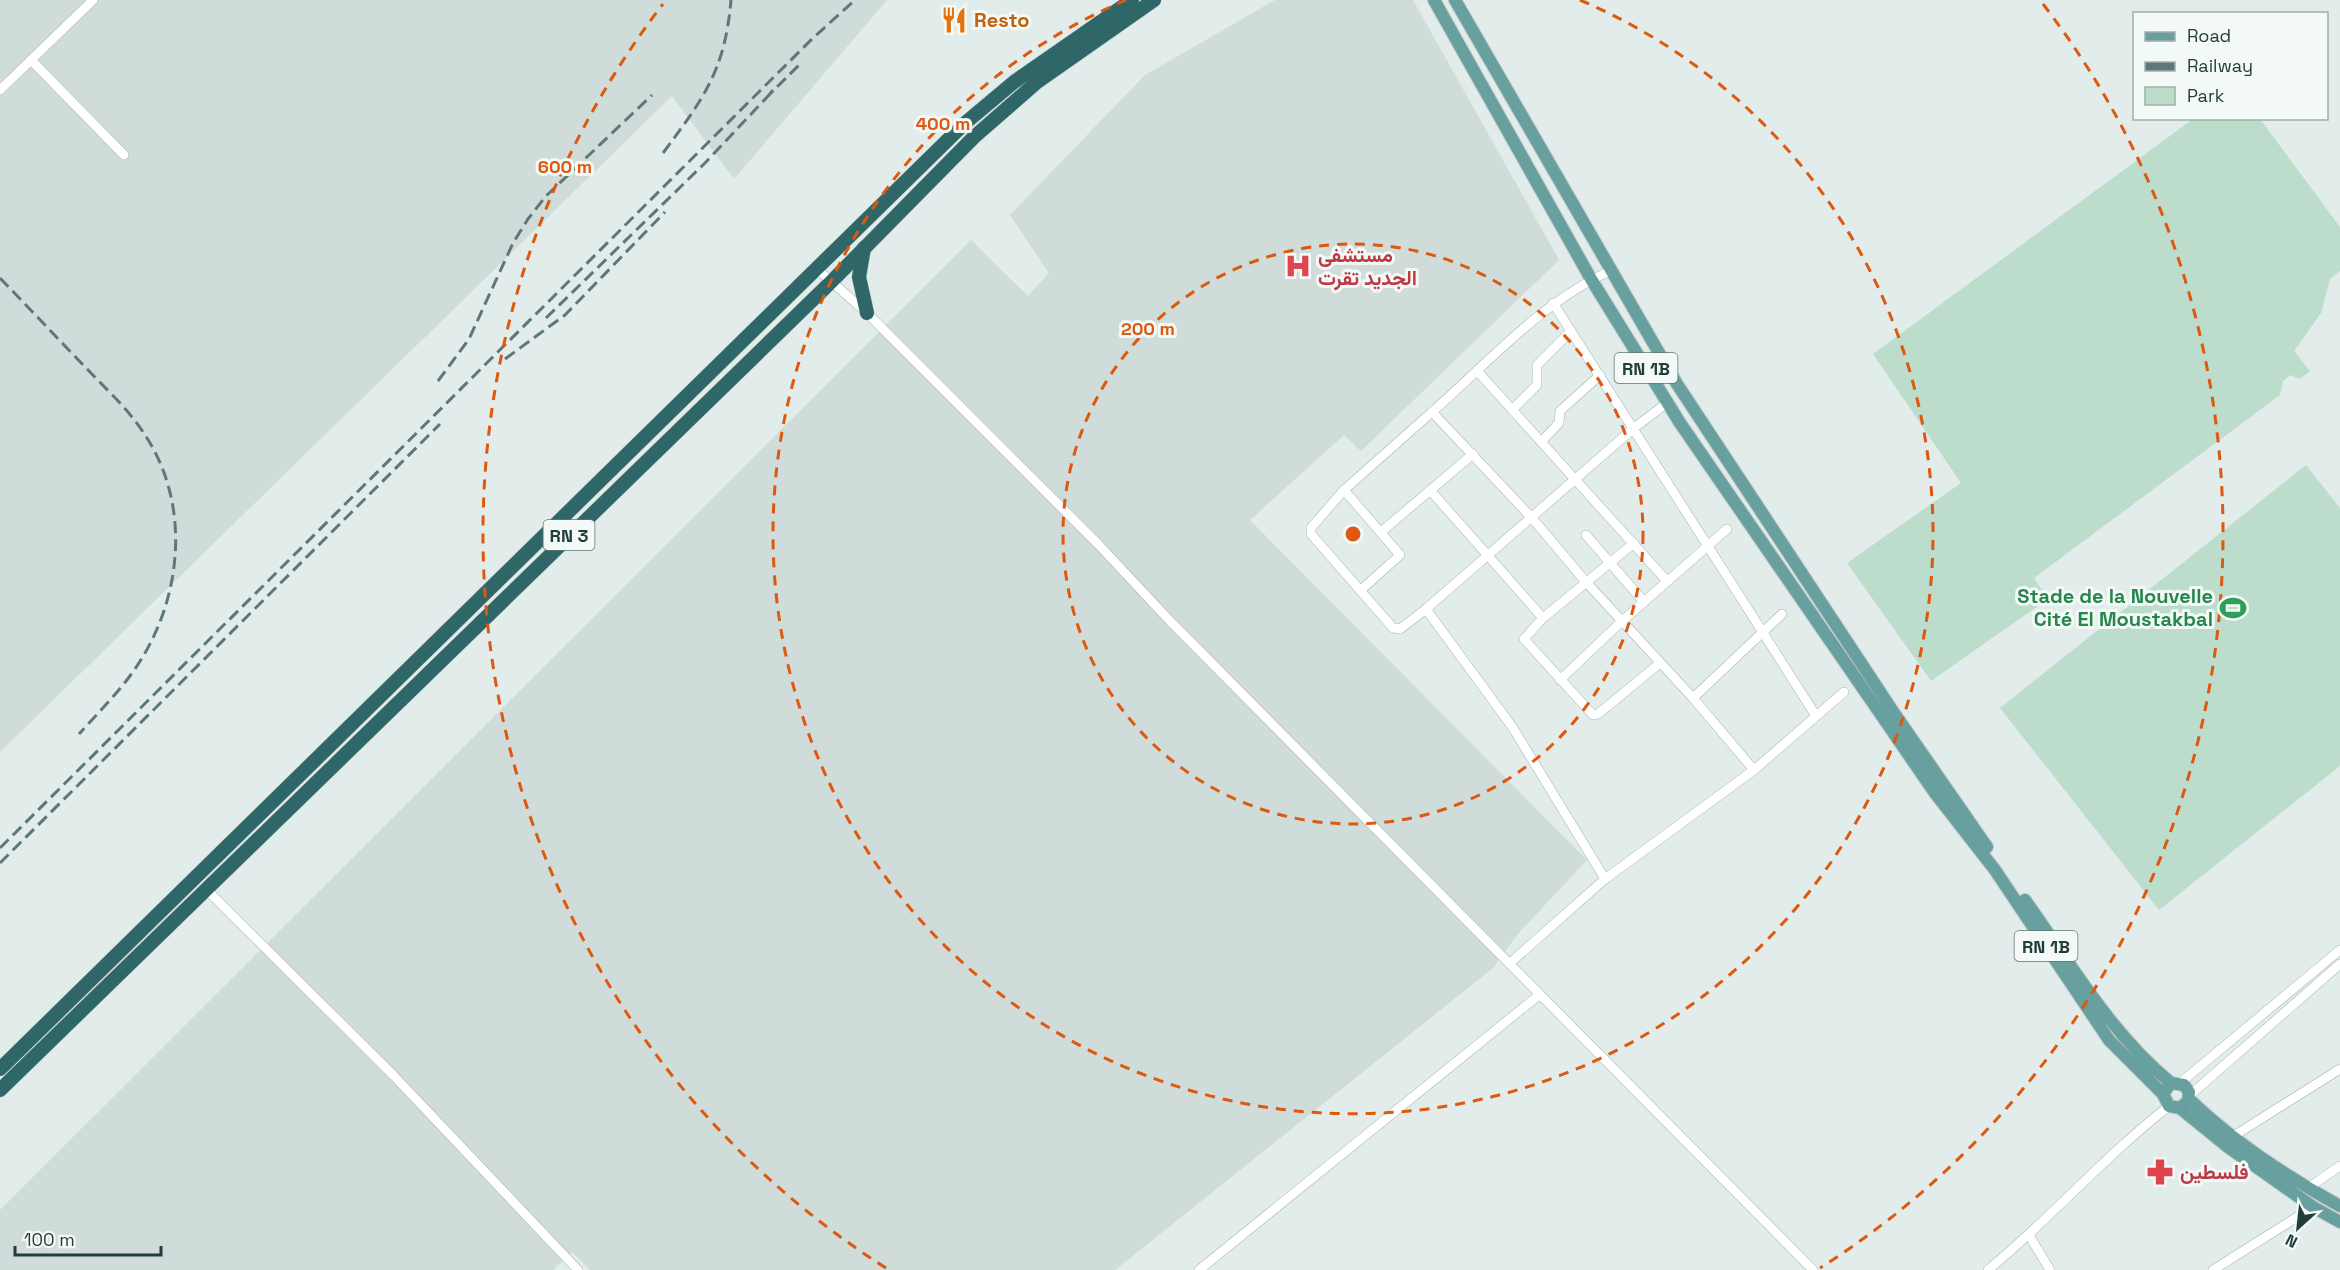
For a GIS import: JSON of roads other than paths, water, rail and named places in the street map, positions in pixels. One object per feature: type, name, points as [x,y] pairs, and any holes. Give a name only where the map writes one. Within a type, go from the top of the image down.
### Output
[{"type":"highway","name":"RN 3","points":[[0,1069],[816,268],[994,98],[1132,0]]},
{"type":"highway","name":"RN 3","points":[[0,1090],[831,282],[933,176],[1008,106],[1052,71],[1154,0]]},
{"type":"highway","points":[[865,246],[859,277],[867,313]]},
{"type":"highway","points":[[638,445],[649,457]]},
{"type":"main road","name":"RN 1B","points":[[1434,0],[1591,279],[1667,403],[1889,716],[2109,1040],[2228,1147],[2313,1207],[2340,1222]]},
{"type":"main road","name":"RN 1B","points":[[1455,0],[1677,384],[1889,716]]},
{"type":"main road","name":"RN 1B","points":[[1939,789],[2116,1028],[2141,1056],[2175,1083],[2187,1088],[2178,1101]]},
{"type":"main road","points":[[2175,1083],[2178,1101]]},
{"type":"main road","name":"RN 1B","points":[[2178,1101],[2308,1188],[2340,1206]]},
{"type":"street","points":[[0,90],[93,0]]},
{"type":"street","points":[[31,60],[124,155]]},
{"type":"street","points":[[816,268],[867,313],[1813,1270]]},
{"type":"street","points":[[1612,270],[1591,279],[1553,303],[1344,490],[1313,522],[1311,534],[1397,629],[1426,609],[1490,556],[1634,428],[1667,403]]},
{"type":"street","points":[[1553,303],[1816,716]]},
{"type":"street","points":[[1513,409],[1537,386],[1537,364],[1571,331]]},
{"type":"street","points":[[1478,372],[1577,478],[1667,580]]},
{"type":"street","points":[[1542,441],[1559,423],[1560,411],[1599,375]]},
{"type":"street","points":[[1432,412],[1532,518],[1621,622],[1693,698],[1754,770]]},
{"type":"street","points":[[1381,532],[1473,454]]},
{"type":"street","points":[[1344,490],[1400,555],[1361,590]]},
{"type":"street","points":[[1430,490],[1543,618]]},
{"type":"street","points":[[1560,680],[1667,580],[1727,529]]},
{"type":"street","points":[[1586,535],[1644,602]]},
{"type":"street","points":[[1634,543],[1543,618],[1524,639],[1590,713],[1596,715],[1660,663]]},
{"type":"street","points":[[1426,609],[1512,728],[1605,879]]},
{"type":"street","points":[[1693,698],[1782,614]]},
{"type":"street","points":[[1509,963],[1605,879],[1754,770],[1844,692]]},
{"type":"street","points":[[206,888],[394,1076],[578,1270]]},
{"type":"street","points":[[2175,1083],[2340,950]]},
{"type":"street","points":[[1988,1270],[2029,1235],[2118,1149],[2340,964]]},
{"type":"street","points":[[1200,1270],[1539,995]]},
{"type":"street","points":[[2232,1137],[2340,1069]]},
{"type":"street","points":[[2308,1188],[2340,1166]]},
{"type":"street","points":[[2213,1270],[2313,1207]]},
{"type":"street","points":[[2029,1235],[2050,1270]]},
{"type":"railway","points":[[663,153],[701,99],[718,65],[724,46],[731,0]]},
{"type":"railway","points":[[0,848],[813,38],[855,0]]},
{"type":"railway","points":[[773,90],[769,95],[800,64]]},
{"type":"railway","points":[[438,381],[469,339],[513,243],[528,219],[546,196],[652,95]]},
{"type":"railway","points":[[546,318],[705,163],[769,95]]},
{"type":"railway","points":[[505,359],[565,315],[665,212]]},
{"type":"railway","points":[[0,278],[117,400],[143,432],[159,460],[169,489],[175,520],[172,582],[151,642],[129,678],[79,734]]},
{"type":"railway","points":[[0,863],[440,424]]},
{"type":"place","name":"Resto","points":[[954,20]]},
{"type":"place","name":"مستشفى الجديد تقرت","points":[[1298,266]]},
{"type":"place","name":"Stade de la Nouvelle Cité El Moustakbal","points":[[2233,608]]},
{"type":"place","name":"فلسطين","points":[[2160,1172]]}]
